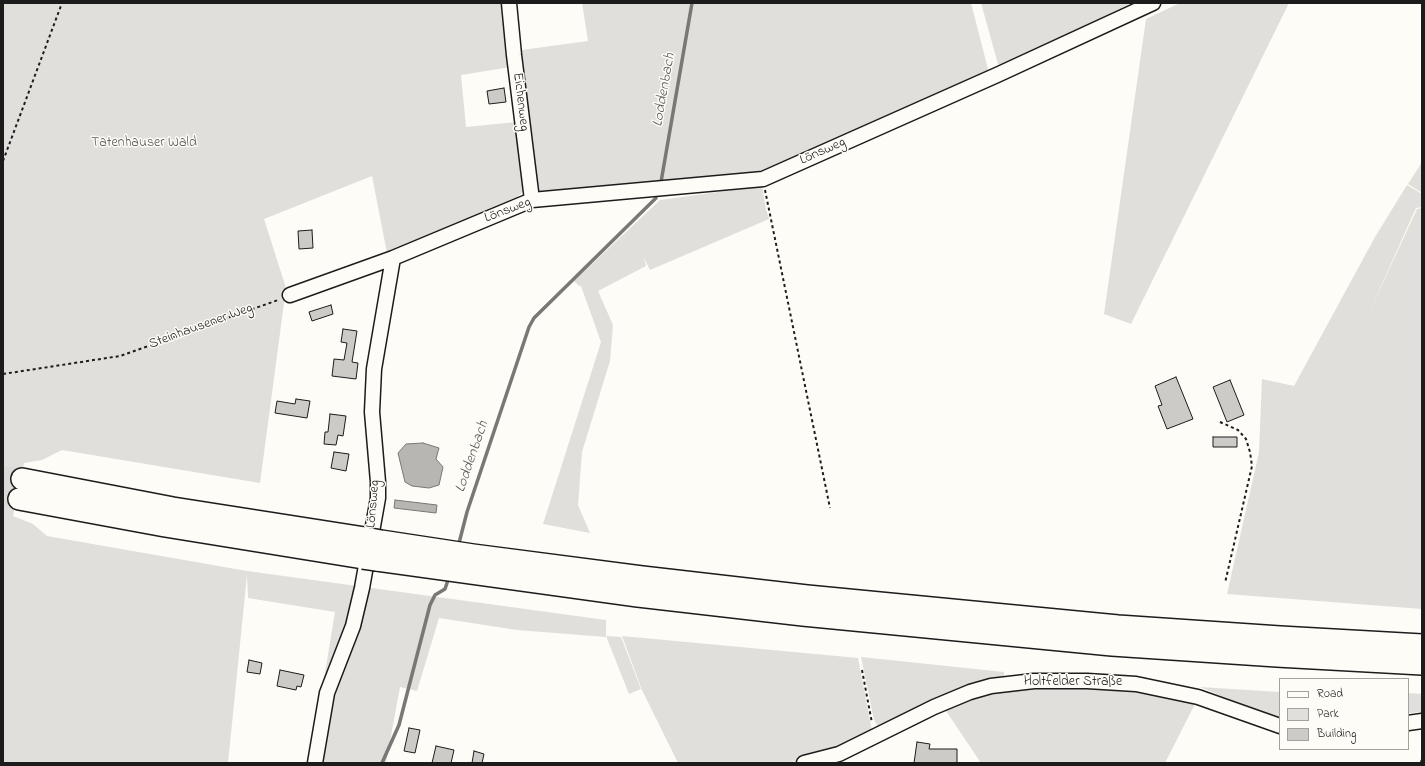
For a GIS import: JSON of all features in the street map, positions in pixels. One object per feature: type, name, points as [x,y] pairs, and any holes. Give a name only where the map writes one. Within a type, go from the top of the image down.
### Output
[{"type":"highway","points":[[22,479],[173,508],[371,549]]},
{"type":"highway","points":[[19,499],[165,526],[371,549],[440,559],[638,596],[811,616],[1112,644],[1277,656],[1422,664]]},
{"type":"highway","points":[[471,564],[642,577],[807,596],[1141,628],[1422,645]]},
{"type":"street","name":"Eichenweg","points":[[509,3],[532,200]]},
{"type":"street","name":"Lönsweg","points":[[315,763],[327,693],[353,626],[362,588],[378,498],[372,412],[374,369],[393,258],[532,200],[763,179],[997,75],[1153,3]]},
{"type":"street","points":[[290,295],[393,258]]},
{"type":"street","name":"Holtfelder Straße","points":[[804,763],[839,758],[875,736],[934,707],[970,692],[991,686],[1034,681],[1087,681],[1136,684],[1198,697],[1279,726]]},
{"type":"street","points":[[1409,723],[1422,721]]},
{"type":"path","points":[[3,161],[62,3]]},
{"type":"path","points":[[763,179],[830,508]]},
{"type":"path","name":"Steinhausener Weg","points":[[3,374],[120,356],[290,295]]},
{"type":"path","points":[[1220,422],[1238,430],[1246,439],[1252,466],[1225,583]]},
{"type":"path","points":[[862,670],[875,736]]},
{"type":"path","points":[[1421,763],[1422,758]]},
{"type":"green space","name":"Tatenhauser Wald","points":[[3,3],[506,3],[511,67],[461,75],[466,127],[517,122],[526,187],[513,203],[387,253],[372,176],[264,219],[286,288],[260,483],[62,450],[42,460],[24,463],[13,516],[33,524],[47,536],[247,571],[606,620],[606,637],[517,630],[439,618],[417,691],[400,687],[386,763],[323,763],[330,708],[319,709],[335,612],[248,598],[247,575],[228,763],[3,763]]},
{"type":"green space","points":[[582,3],[971,3],[989,73],[760,171],[549,195],[537,190],[522,50],[588,41]]},
{"type":"green space","points":[[981,3],[1129,4],[1004,66],[998,64]]},
{"type":"green space","points":[[1180,3],[1289,3],[1131,324],[1104,314],[1146,19]]},
{"type":"green space","points":[[1422,162],[1422,193],[1408,184]]},
{"type":"green space","points":[[1407,185],[1422,194],[1422,207],[1416,208],[1368,315],[1417,209],[1422,208],[1422,609],[1227,594],[1259,452],[1262,379],[1294,386],[1375,237]]},
{"type":"green space","points":[[762,186],[769,219],[650,270],[644,258],[646,266],[598,291],[613,325],[610,361],[582,452],[578,505],[590,533],[543,524],[601,342],[581,286],[574,281],[660,200]]},
{"type":"green space","points":[[606,636],[621,637],[641,689],[629,694]]},
{"type":"green space","points":[[622,636],[858,658],[873,736],[830,752],[787,763],[678,763],[642,690]]},
{"type":"green space","points":[[861,657],[1004,672],[1004,678],[879,728],[874,720]]},
{"type":"green space","points":[[1084,687],[1135,692],[1195,704],[1165,763],[981,763],[944,708],[974,696],[1017,688]]},
{"type":"green space","points":[[1200,687],[1279,692],[1279,719]]},
{"type":"green space","points":[[1409,693],[1422,694],[1422,712],[1409,713]]},
{"type":"shaded area","points":[[423,443],[439,448],[436,459],[443,467],[439,485],[429,488],[412,486],[405,482],[398,453],[406,444]]},
{"type":"shaded area","points":[[395,500],[437,505],[436,513],[394,508]]},
{"type":"building","points":[[504,88],[506,102],[489,104],[487,91]]},
{"type":"building","points":[[312,230],[313,248],[299,249],[298,231]]},
{"type":"building","points":[[331,305],[333,314],[312,321],[309,312]]},
{"type":"building","points":[[343,329],[357,331],[352,362],[358,363],[356,379],[332,376],[334,359],[344,360],[347,343],[341,342]]},
{"type":"building","points":[[1176,377],[1193,419],[1167,429],[1158,406],[1162,405],[1155,386]]},
{"type":"building","points":[[1230,380],[1244,415],[1227,422],[1213,387]]},
{"type":"building","points":[[296,399],[310,401],[307,418],[275,413],[277,401],[295,404]]},
{"type":"building","points":[[330,414],[346,416],[343,436],[338,435],[336,445],[324,444],[325,432],[328,432]]},
{"type":"building","points":[[1213,437],[1237,437],[1237,447],[1213,447]]},
{"type":"building","points":[[334,452],[349,454],[346,471],[331,468]]},
{"type":"building","points":[[249,660],[262,663],[260,674],[247,672]]},
{"type":"building","points":[[280,670],[304,675],[301,687],[297,686],[296,690],[277,686]]},
{"type":"building","points":[[409,728],[420,730],[415,753],[404,751]]},
{"type":"building","points":[[917,742],[930,744],[929,749],[957,749],[957,763],[914,763]]},
{"type":"building","points":[[436,746],[454,750],[451,763],[432,763]]},
{"type":"building","points":[[474,751],[484,754],[482,763],[472,763]]},
{"type":"waterway","name":"Loddenbach","points":[[661,182],[692,3]]},
{"type":"waterway","name":"Loddenbach","points":[[458,547],[467,512],[529,327],[534,318],[656,198]]},
{"type":"waterway","name":"Loddenbach","points":[[382,763],[399,725],[430,605],[435,595],[445,589],[449,577]]},
{"type":"tunnel","points":[[3,476],[22,479]]},
{"type":"tunnel","points":[[3,496],[19,499]]}]
